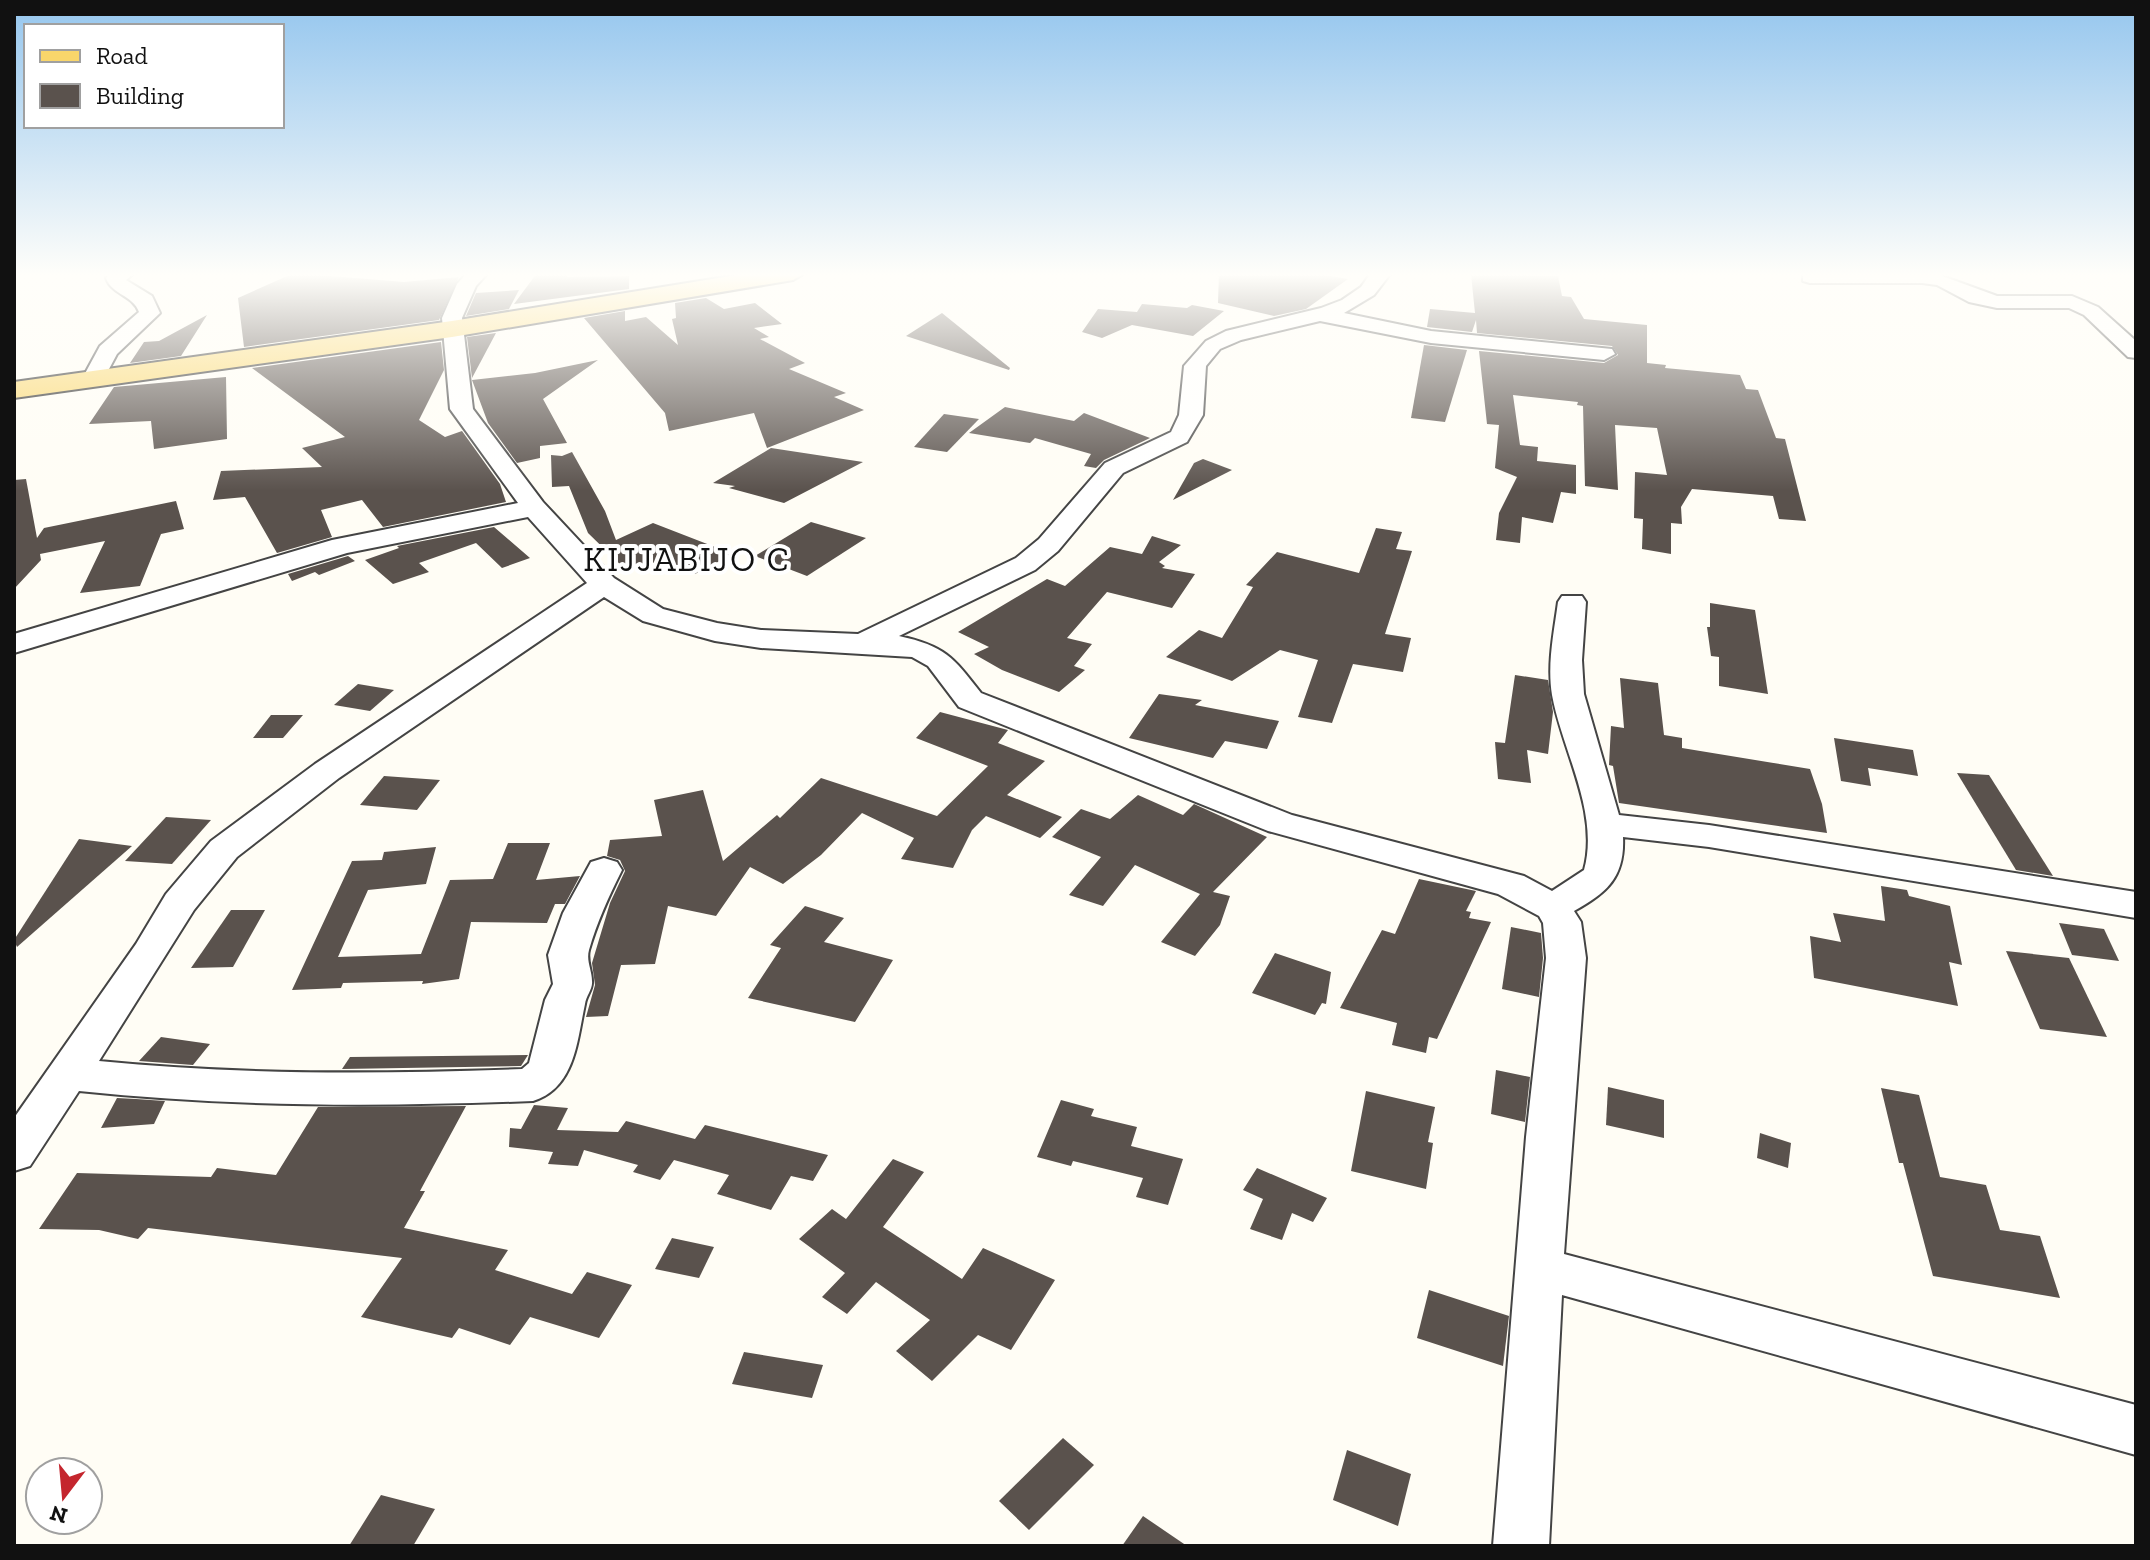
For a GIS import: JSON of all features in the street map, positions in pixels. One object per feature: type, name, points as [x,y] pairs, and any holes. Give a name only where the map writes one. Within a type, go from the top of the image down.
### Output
[{"type":"main road","points":[[14,390],[331,346]]},
{"type":"street","points":[[93,379],[114,346]]},
{"type":"street","points":[[454,346],[462,409],[534,508],[604,584],[653,615],[692,627],[761,639],[864,643],[922,650],[939,660],[970,700],[1232,806],[1280,823],[1511,885],[1552,907],[1562,922],[1566,958],[1539,1268],[1521,1546]]},
{"type":"street","points":[[864,643],[1027,563],[1055,537],[1112,469],[1178,438],[1185,430],[1191,413],[1191,371],[1213,346]]},
{"type":"street","points":[[1521,346],[1604,354]]},
{"type":"street","points":[[14,644],[342,546],[534,508]]},
{"type":"street","points":[[14,1153],[150,953],[179,903],[224,849],[327,771],[604,584]]},
{"type":"street","points":[[1552,907],[1600,876],[1605,864],[1604,824],[1568,695],[1566,668],[1572,602]]},
{"type":"street","points":[[1604,824],[1709,836],[2136,905]]},
{"type":"street","points":[[68,1074],[177,1085],[378,1091],[533,1085],[547,1071],[559,1036],[565,1000],[573,984],[568,955],[582,913],[604,870]]},
{"type":"street","points":[[1539,1268],[2136,1430]]},
{"type":"building","points":[[141,346],[187,346],[181,356],[130,363]]},
{"type":"building","points":[[413,346],[441,346],[444,370],[419,420],[445,437],[462,431],[500,484],[506,502],[383,527],[362,500],[321,510],[332,537],[277,553],[245,497],[213,500],[221,471],[322,467],[302,448],[345,437],[252,368]]},
{"type":"building","points":[[468,346],[489,346],[472,378]]},
{"type":"building","points":[[608,346],[773,346],[805,363],[789,369],[846,393],[834,397],[864,410],[767,448],[754,413],[669,431],[665,413]]},
{"type":"building","points":[[936,346],[983,346],[1009,370]]},
{"type":"building","points":[[1424,346],[1467,350],[1445,422],[1411,418]]},
{"type":"building","points":[[1612,346],[1647,346],[1647,363],[1666,365],[1665,368],[1740,375],[1746,389],[1758,390],[1776,438],[1785,439],[1806,521],[1779,519],[1773,496],[1692,489],[1681,507],[1682,524],[1671,523],[1671,554],[1642,549],[1643,519],[1634,518],[1635,472],[1667,475],[1657,428],[1615,425],[1618,490],[1585,486],[1583,406],[1577,405],[1578,402],[1513,395],[1520,445],[1538,447],[1537,461],[1576,465],[1576,494],[1561,492],[1553,523],[1522,517],[1520,543],[1496,540],[1499,513],[1517,477],[1495,468],[1499,425],[1487,424],[1479,351],[1604,363],[1618,355]]},
{"type":"building","points":[[598,360],[543,399],[567,443],[540,446],[540,458],[517,463],[488,423],[472,380],[535,373]]},
{"type":"building","points":[[226,377],[227,439],[154,449],[151,421],[89,424],[114,387]]},
{"type":"building","points":[[1005,407],[1074,421],[1084,413],[1150,438],[1104,460],[1096,468],[1084,466],[1091,454],[1035,438],[1030,443],[969,433]]},
{"type":"building","points":[[944,414],[979,419],[947,452],[914,447]]},
{"type":"building","points":[[771,448],[863,462],[784,503],[729,488],[735,486],[713,483]]},
{"type":"building","points":[[572,452],[605,511],[616,540],[653,523],[733,554],[695,574],[662,560],[632,570],[625,564],[628,572],[588,533],[569,486],[552,487],[551,455],[562,456]]},
{"type":"building","points":[[1203,459],[1232,470],[1173,500],[1194,463]]},
{"type":"building","points":[[26,479],[37,538],[44,528],[176,501],[184,529],[161,534],[140,586],[80,593],[105,541],[40,554],[41,560],[14,589],[14,480]]},
{"type":"building","points":[[811,522],[866,538],[807,576],[755,556]]},
{"type":"building","points":[[494,527],[530,558],[502,568],[476,543],[419,563],[429,572],[393,584],[365,560],[399,548],[397,546]]},
{"type":"building","points":[[1376,528],[1402,532],[1396,549],[1412,551],[1385,634],[1411,638],[1403,672],[1353,664],[1332,723],[1298,717],[1318,660],[1280,650],[1232,681],[1166,657],[1199,630],[1222,638],[1253,587],[1246,585],[1277,552],[1359,573]]},
{"type":"building","points":[[1152,536],[1181,545],[1159,562],[1165,566],[1162,568],[1195,574],[1172,608],[1107,592],[1067,638],[1092,644],[1074,666],[1085,670],[1059,692],[1002,670],[974,654],[989,647],[958,632],[1047,579],[1065,586],[1110,547],[1142,554]]},
{"type":"building","points":[[348,556],[355,561],[319,575],[315,572],[292,581],[288,574]]},
{"type":"building","points":[[1710,603],[1755,610],[1768,694],[1719,686],[1719,657],[1711,656],[1707,627],[1710,627]]},
{"type":"building","points":[[1515,675],[1548,680],[1553,712],[1548,754],[1527,750],[1531,783],[1498,779],[1495,742],[1505,743]]},
{"type":"building","points":[[1620,678],[1658,683],[1664,735],[1682,738],[1682,748],[1810,769],[1822,804],[1827,833],[1619,803],[1613,766],[1609,765],[1611,726],[1624,728]]},
{"type":"building","points":[[358,684],[394,690],[370,711],[334,705]]},
{"type":"building","points":[[1159,694],[1202,700],[1195,705],[1279,721],[1267,749],[1225,741],[1213,758],[1129,738]]},
{"type":"building","points":[[940,712],[1008,730],[998,743],[1045,761],[1007,795],[1062,817],[1040,838],[986,816],[972,830],[953,868],[901,859],[914,838],[862,813],[821,855],[783,884],[750,867],[716,916],[668,906],[655,964],[621,965],[608,1016],[586,1017],[595,985],[592,963],[610,903],[625,871],[620,860],[607,856],[610,840],[662,836],[654,800],[703,790],[723,861],[777,815],[780,818],[821,778],[937,816],[988,766],[916,738]]},
{"type":"building","points":[[271,715],[303,715],[283,738],[253,738]]},
{"type":"building","points":[[1834,738],[1913,750],[1918,776],[1868,768],[1871,786],[1841,781]]},
{"type":"building","points":[[1957,773],[1989,775],[2053,876],[2016,870]]},
{"type":"building","points":[[384,776],[440,780],[417,810],[360,805]]},
{"type":"building","points":[[1138,795],[1183,815],[1194,804],[1267,837],[1213,892],[1230,896],[1220,925],[1195,956],[1161,942],[1200,894],[1135,865],[1103,906],[1069,895],[1101,857],[1052,837],[1081,809],[1110,819]]},
{"type":"building","points":[[166,817],[211,820],[172,864],[125,861]]},
{"type":"building","points":[[79,839],[132,846],[17,947],[14,940]]},
{"type":"building","points":[[508,843],[550,843],[536,880],[580,876],[565,904],[555,904],[547,923],[471,922],[459,979],[422,984],[423,981],[343,983],[341,988],[292,990],[352,861],[382,860],[384,852],[436,847],[426,884],[368,890],[338,957],[421,954],[450,880],[493,879]]},
{"type":"building","points":[[1419,879],[1476,891],[1466,911],[1471,912],[1469,918],[1491,922],[1437,1039],[1429,1037],[1426,1053],[1392,1045],[1397,1023],[1340,1008],[1382,930],[1395,934]]},
{"type":"building","points":[[1881,886],[1907,890],[1909,896],[1950,906],[1962,965],[1949,962],[1958,1006],[1814,978],[1810,936],[1841,942],[1833,913],[1885,921]]},
{"type":"building","points":[[805,906],[844,918],[824,942],[893,960],[855,1022],[748,998],[781,948],[770,945]]},
{"type":"building","points":[[231,910],[265,910],[233,967],[191,968]]},
{"type":"building","points":[[2059,923],[2104,929],[2119,961],[2072,955]]},
{"type":"building","points":[[1511,927],[1541,933],[1543,958],[1539,997],[1502,989]]},
{"type":"building","points":[[2006,951],[2069,958],[2107,1037],[2040,1029]]},
{"type":"building","points":[[1275,953],[1331,972],[1326,1004],[1322,1003],[1315,1015],[1252,993]]},
{"type":"building","points":[[161,1037],[210,1044],[193,1065],[139,1061]]},
{"type":"building","points":[[528,1055],[521,1066],[342,1069],[350,1057]]},
{"type":"building","points":[[1496,1070],[1530,1077],[1525,1122],[1491,1114]]},
{"type":"building","points":[[1608,1087],[1664,1100],[1664,1138],[1606,1125]]},
{"type":"building","points":[[1881,1088],[1919,1095],[1940,1177],[1986,1185],[2000,1230],[2040,1236],[2060,1298],[1933,1276],[1903,1163],[1899,1163]]},
{"type":"building","points":[[1366,1091],[1435,1107],[1428,1142],[1433,1143],[1426,1189],[1351,1171]]},
{"type":"building","points":[[117,1098],[165,1101],[154,1124],[101,1128]]},
{"type":"building","points":[[1061,1100],[1094,1109],[1091,1116],[1137,1127],[1131,1146],[1183,1159],[1168,1205],[1136,1197],[1143,1178],[1073,1161],[1071,1166],[1037,1157]]},
{"type":"building","points":[[534,1105],[568,1108],[557,1130],[618,1132],[626,1121],[695,1139],[705,1125],[828,1155],[813,1181],[791,1176],[771,1210],[717,1194],[729,1175],[674,1160],[660,1180],[633,1172],[638,1165],[584,1150],[578,1166],[548,1164],[553,1152],[509,1147],[510,1128],[521,1129]]},
{"type":"building","points":[[466,1106],[420,1191],[425,1191],[404,1228],[508,1250],[495,1270],[572,1294],[587,1272],[632,1285],[599,1338],[530,1317],[510,1345],[459,1328],[452,1338],[361,1317],[402,1258],[148,1228],[138,1239],[99,1230],[39,1229],[77,1173],[211,1177],[217,1168],[276,1175],[318,1107]]},
{"type":"building","points":[[1760,1133],[1791,1143],[1788,1168],[1757,1158]]},
{"type":"building","points":[[893,1159],[924,1172],[883,1227],[962,1279],[983,1248],[1055,1280],[1011,1350],[978,1335],[932,1381],[896,1351],[930,1320],[876,1282],[847,1314],[822,1297],[845,1273],[799,1239],[832,1209],[846,1219]]},
{"type":"building","points":[[1257,1168],[1327,1198],[1313,1222],[1292,1213],[1282,1240],[1250,1229],[1263,1199],[1243,1190]]},
{"type":"building","points":[[672,1238],[714,1247],[699,1278],[655,1269]]},
{"type":"building","points":[[1429,1290],[1509,1316],[1503,1366],[1417,1338]]},
{"type":"building","points":[[744,1352],[823,1365],[812,1398],[732,1384]]},
{"type":"building","points":[[1063,1438],[1094,1465],[1029,1530],[999,1501]]},
{"type":"building","points":[[1347,1450],[1411,1474],[1398,1526],[1333,1500]]},
{"type":"building","points":[[381,1495],[435,1509],[413,1546],[349,1546]]},
{"type":"building","points":[[1143,1516],[1187,1546],[1122,1546]]},
{"type":"district","name":"KIJJABIJO C","points":[[687,559]]}]
